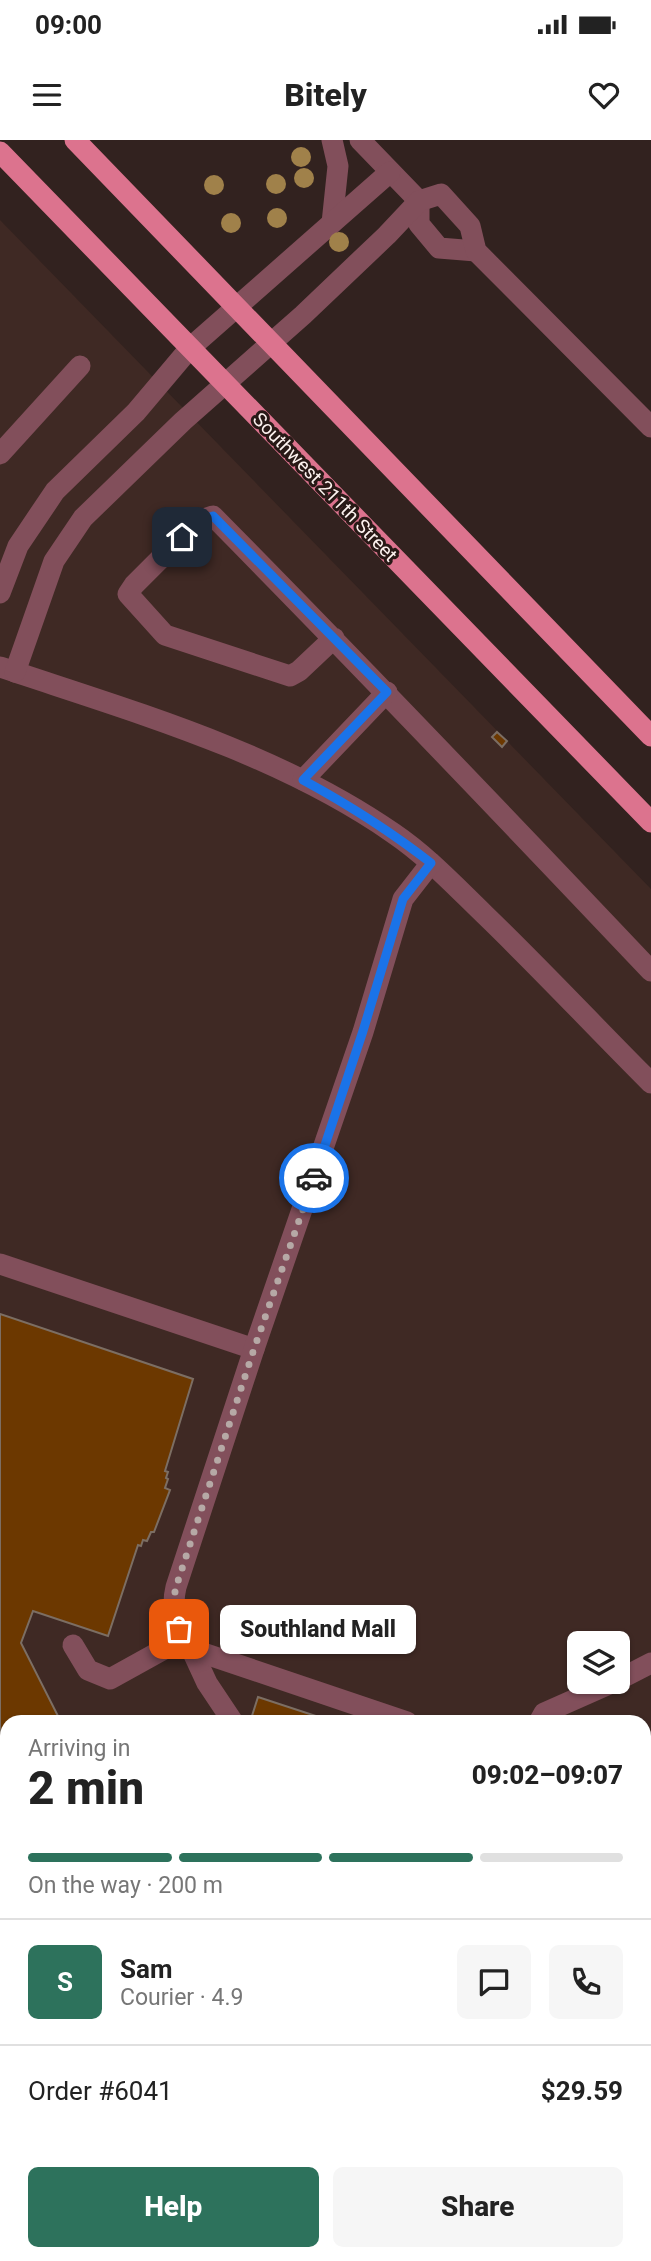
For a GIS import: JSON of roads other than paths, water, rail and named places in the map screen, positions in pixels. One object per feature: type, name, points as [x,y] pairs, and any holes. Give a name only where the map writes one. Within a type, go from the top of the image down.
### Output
[{"type":"main road","points":[[75,140],[651,736]]},
{"type":"main road","name":"Southwest 211th Street","points":[[0,152],[651,822]]},
{"type":"lane","points":[[332,140],[338,166],[332,223]]},
{"type":"lane","points":[[360,140],[419,201],[419,224],[439,248],[476,251]]},
{"type":"lane","points":[[0,593],[18,547],[55,491],[136,412],[190,348],[390,172]]},
{"type":"lane","points":[[651,427],[476,251],[471,226],[441,194],[419,201],[387,235],[83,518],[54,561],[7,670],[200,737],[303,780],[355,808],[396,835],[431,863],[552,980],[651,1083]]},
{"type":"lane","points":[[0,454],[80,366]]},
{"type":"lane","points":[[334,638],[299,671],[289,676],[165,635],[128,594],[134,584],[198,521],[213,516],[334,638],[387,692],[651,971]]},
{"type":"lane","points":[[303,780],[387,692]]},
{"type":"lane","points":[[228,1715],[207,1683],[187,1641],[174,1611],[174,1595],[254,1349],[363,1031],[403,899],[431,863]]},
{"type":"lane","points":[[0,1264],[254,1349]]},
{"type":"lane","points":[[73,1645],[89,1670],[110,1679],[187,1641]]},
{"type":"lane","points":[[187,1641],[197,1651],[386,1715]]},
{"type":"lane","points":[[630,1674],[651,1663]]},
{"type":"lane","points":[[543,1715],[587,1694]]},
{"type":"place","name":"Southland Mall","points":[[179,1629]]}]
